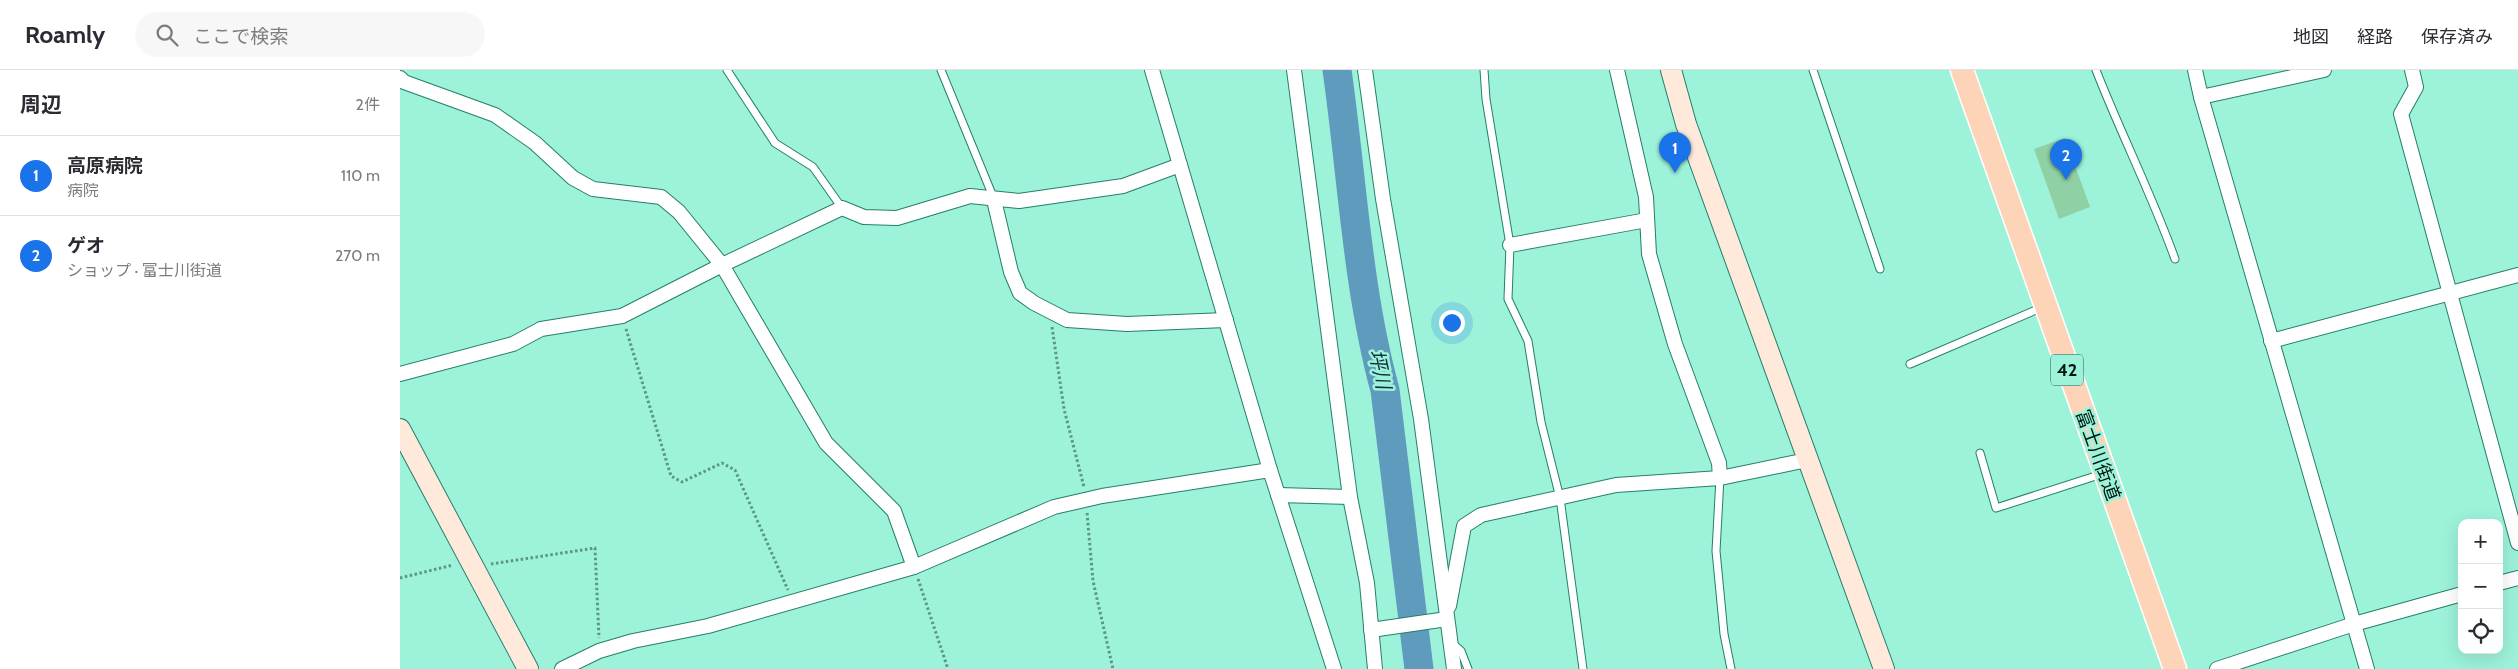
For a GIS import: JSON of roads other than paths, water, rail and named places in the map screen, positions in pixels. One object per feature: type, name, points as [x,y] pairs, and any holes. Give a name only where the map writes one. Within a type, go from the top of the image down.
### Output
[{"type":"main road","name":"富士川街道","points":[[1962,70],[2044,306],[2175,669]]},
{"type":"street","points":[[1152,70],[1270,470],[1334,669]]},
{"type":"street","points":[[1294,70],[1350,497],[1377,630],[1375,669]]},
{"type":"street","points":[[1365,70],[1382,199],[1421,419],[1442,620],[1450,642],[1454,669]]},
{"type":"street","points":[[1617,70],[1646,196],[1649,254],[1675,344],[1719,463],[1720,478]]},
{"type":"street","points":[[1671,70],[1686,124],[1884,669]]},
{"type":"street","points":[[2195,70],[2201,97],[2367,669]]},
{"type":"street","points":[[2201,97],[2324,70]]},
{"type":"street","points":[[2412,70],[2416,87],[2401,114],[2518,543]]},
{"type":"street","points":[[400,78],[404,82],[495,115],[535,143],[573,178],[593,189],[662,197],[679,212],[722,265],[826,443],[894,511],[914,567]]},
{"type":"street","points":[[400,374],[513,344],[541,329],[622,316],[722,265],[842,208],[864,218],[897,218],[970,196],[994,200],[1019,201],[1123,186],[1180,165]]},
{"type":"street","points":[[994,200],[1011,272],[1020,293],[1034,304],[1067,320],[1127,324],[1226,320]]},
{"type":"street","points":[[1510,246],[1647,220]]},
{"type":"street","points":[[2271,340],[2518,275]]},
{"type":"street","points":[[400,429],[528,669]]},
{"type":"street","points":[[1442,620],[1464,526],[1481,515],[1616,485],[1720,478],[1808,460]]},
{"type":"street","points":[[562,669],[599,651],[633,641],[708,626],[792,600],[914,567],[1054,507],[1102,496],[1270,470]]},
{"type":"street","points":[[1278,494],[1350,497]]},
{"type":"street","points":[[2503,582],[2518,578]]},
{"type":"street","points":[[2217,669],[2354,624],[2458,595]]},
{"type":"street","points":[[1377,630],[1442,620]]},
{"type":"lane","points":[[727,70],[775,143],[813,167],[842,208]]},
{"type":"lane","points":[[941,70],[994,200]]},
{"type":"lane","points":[[1484,70],[1486,99],[1510,246],[1508,299],[1528,342],[1541,422],[1560,498],[1583,669]]},
{"type":"lane","points":[[1813,70],[1880,269]]},
{"type":"lane","points":[[2096,70],[2117,124],[2164,227],[2175,259]]},
{"type":"lane","points":[[1910,364],[2044,306]]},
{"type":"lane","points":[[1980,453],[1996,508],[2104,474]]},
{"type":"lane","points":[[1720,478],[1716,551],[1724,634],[1731,669]]},
{"type":"lane","points":[[1450,642],[1461,651],[1468,669]]},
{"type":"waterway","name":"坪川","points":[[1337,70],[1361,272],[1385,390],[1419,669]]},
{"type":"place","name":"高原病院","points":[[1675,173]]},
{"type":"place","name":"ゲオ","points":[[2066,180]]}]
